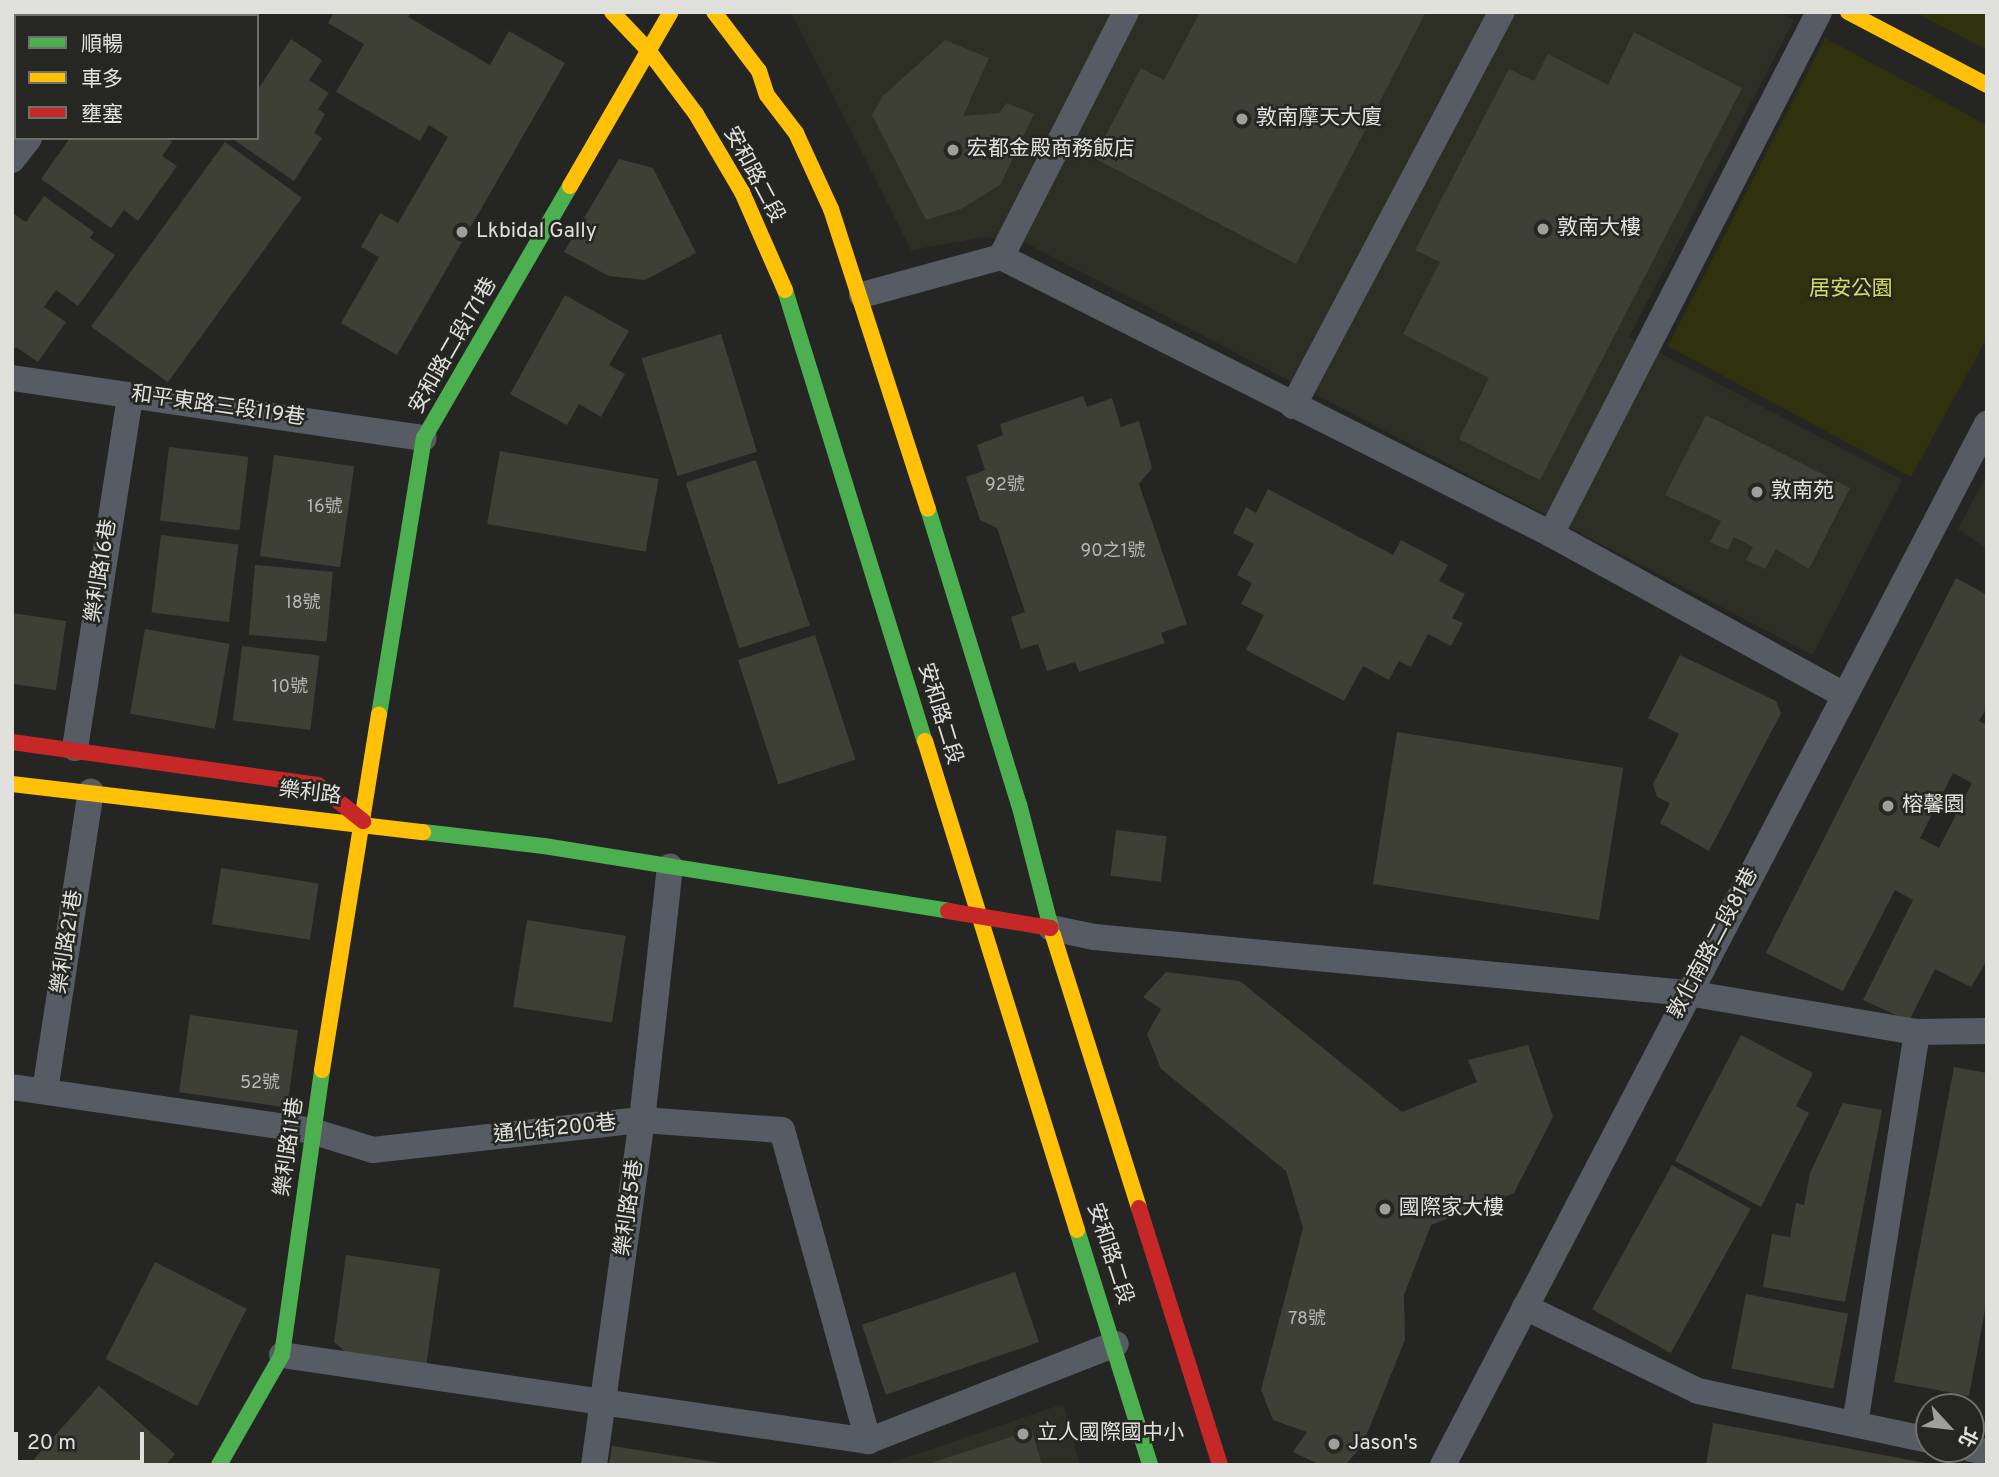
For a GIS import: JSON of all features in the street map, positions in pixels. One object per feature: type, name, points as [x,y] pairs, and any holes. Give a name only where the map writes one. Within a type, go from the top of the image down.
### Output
[{"type":"street","name":"安和路二段","points":[[612,12],[648,50],[696,114],[742,192],[786,292],[1116,1344],[1150,1465]]},
{"type":"street","name":"安和路二段171巷","points":[[363,821],[424,438],[671,12]]},
{"type":"street","name":"安和路二段","points":[[715,12],[759,71],[767,95],[796,133],[831,209],[862,295],[1019,804],[1051,928],[1220,1465]]},
{"type":"street","points":[[1848,12],[1987,85]]},
{"type":"street","name":"樂利路","points":[[12,742],[75,748],[318,785],[363,821]]},
{"type":"street","name":"樂利路","points":[[12,784],[363,821]]},
{"type":"street","points":[[363,821],[670,867],[982,920],[1051,928]]},
{"type":"street","name":"樂利路11巷","points":[[219,1465],[282,1355],[312,1131],[363,821]]},
{"type":"lane","points":[[1002,257],[1126,12]]},
{"type":"lane","points":[[1293,406],[1502,12]]},
{"type":"lane","points":[[1551,534],[1819,12]]},
{"type":"lane","points":[[12,160],[27,140]]},
{"type":"lane","points":[[862,295],[1002,257],[1551,534],[1844,695]]},
{"type":"lane","name":"和平東路三段119巷","points":[[12,378],[424,438]]},
{"type":"lane","name":"樂利路16巷","points":[[75,748],[130,395]]},
{"type":"lane","name":"敦化南路二段81巷","points":[[1443,1465],[1987,424]]},
{"type":"lane","name":"樂利路21巷","points":[[45,1091],[91,792]]},
{"type":"lane","name":"樂利路5巷","points":[[594,1465],[642,1120],[670,867]]},
{"type":"lane","points":[[1051,928],[1094,937],[1688,993],[1917,1032],[1987,1031]]},
{"type":"lane","points":[[1855,1424],[1917,1032]]},
{"type":"lane","name":"通化街200巷","points":[[12,1087],[312,1131],[373,1150],[642,1120],[782,1130],[868,1441]]},
{"type":"lane","points":[[1525,1307],[1698,1391],[1915,1437]]},
{"type":"lane","points":[[282,1355],[603,1405],[868,1441],[1116,1344]]},
{"type":"shaded area","points":[[791,12],[1778,12],[1794,20],[1629,337],[1902,480],[1813,655],[1026,243],[985,237],[911,250]]},
{"type":"shaded area","points":[[1987,474],[1987,549],[1958,529]]},
{"type":"shaded area","name":"立人國際國中小","points":[[1063,1404],[1080,1465],[885,1465]]},
{"type":"green space","points":[[1915,12],[1987,12],[1987,50]]},
{"type":"green space","name":"居安公園","points":[[1825,38],[1987,125],[1987,338],[1911,477],[1668,346]]},
{"type":"building","points":[[153,12],[242,12],[242,14]]},
{"type":"building","points":[[334,12],[411,12],[408,17],[490,65],[509,31],[565,63],[397,355],[341,323],[379,257],[361,247],[380,213],[398,223],[448,137],[429,125],[420,141],[336,92],[364,44],[328,23]]},
{"type":"building","name":"敦南摩天大廈","points":[[1200,12],[1426,12],[1296,264],[1094,158],[1141,68],[1164,80]]},
{"type":"building","name":"敦南大樓","points":[[1634,32],[1742,88],[1540,480],[1459,439],[1489,378],[1403,334],[1440,262],[1415,250],[1509,69],[1534,81],[1548,54],[1608,85]]},
{"type":"building","points":[[291,39],[322,60],[309,80],[329,93],[318,109],[325,114],[314,133],[322,138],[294,181],[234,140],[259,140],[259,88]]},
{"type":"building","name":"宏都金殿商務飯店","points":[[945,40],[989,58],[963,116],[999,113],[1007,103],[1034,114],[1000,185],[961,209],[926,220],[872,115],[883,96]]},
{"type":"building","points":[[69,140],[170,140],[172,142],[162,156],[177,166],[138,221],[124,210],[111,228],[41,179]]},
{"type":"building","points":[[225,142],[302,198],[168,382],[91,326]]},
{"type":"building","points":[[619,159],[653,168],[696,253],[645,280],[609,276],[564,252]]},
{"type":"building","points":[[44,196],[94,232],[90,238],[115,255],[78,306],[56,290],[44,307],[66,322],[38,362],[16,347],[12,352],[12,213],[26,222]]},
{"type":"building","points":[[565,295],[629,331],[609,365],[625,374],[601,417],[579,404],[567,425],[510,394]]},
{"type":"building","points":[[721,334],[757,452],[678,476],[642,358]]},
{"type":"building","points":[[1083,396],[1087,407],[1112,398],[1121,427],[1139,421],[1152,468],[1139,484],[1187,624],[1161,633],[1165,643],[1079,672],[1075,662],[1047,671],[1038,644],[1021,649],[1011,617],[1025,612],[997,528],[980,520],[966,477],[985,470],[977,445],[1003,435],[1000,424]]},
{"type":"building","name":"敦南苑","points":[[1706,415],[1850,488],[1809,569],[1776,549],[1765,569],[1746,560],[1753,547],[1734,537],[1728,550],[1710,542],[1721,521],[1665,495]]},
{"type":"building","points":[[169,447],[248,457],[239,530],[160,520]]},
{"type":"building","points":[[500,451],[659,479],[646,552],[487,524]]},
{"type":"building","points":[[274,455],[354,466],[340,567],[260,556]]},
{"type":"building","points":[[756,460],[810,625],[739,648],[686,483]]},
{"type":"building","points":[[1268,489],[1393,555],[1401,540],[1448,565],[1439,581],[1465,594],[1452,618],[1463,623],[1451,646],[1428,634],[1411,667],[1399,661],[1389,680],[1363,666],[1344,701],[1246,650],[1264,615],[1241,604],[1252,583],[1237,575],[1254,544],[1233,533],[1246,507],[1256,513]]},
{"type":"building","points":[[161,535],[238,545],[229,622],[151,612]]},
{"type":"building","points":[[255,565],[333,572],[327,642],[249,635]]},
{"type":"building","name":"榕馨園","points":[[1956,578],[1987,595],[1987,707],[1979,721],[1987,725],[1987,960],[1971,987],[1935,969],[1909,1021],[1863,1000],[1913,900],[1895,890],[1843,991],[1766,953]],"holes":[[[1953,773],[1972,783],[1939,848],[1920,838]]]},
{"type":"building","points":[[12,613],[66,621],[56,690],[12,684]]},
{"type":"building","points":[[145,629],[230,644],[215,729],[130,714]]},
{"type":"building","points":[[815,635],[855,760],[778,785],[738,660]]},
{"type":"building","points":[[242,646],[319,656],[310,730],[233,720]]},
{"type":"building","points":[[1680,655],[1776,701],[1781,713],[1709,851],[1660,823],[1670,803],[1657,797],[1653,784],[1679,734],[1648,718]]},
{"type":"building","points":[[1397,732],[1623,768],[1599,920],[1373,884]]},
{"type":"building","points":[[1116,830],[1167,836],[1161,882],[1110,876]]},
{"type":"building","points":[[221,868],[319,883],[310,940],[212,924]]},
{"type":"building","points":[[527,920],[626,936],[612,1023],[513,1007]]},
{"type":"building","name":"國際家大樓","points":[[1166,972],[1240,981],[1402,1112],[1477,1082],[1468,1060],[1528,1045],[1553,1117],[1514,1193],[1431,1225],[1404,1295],[1405,1340],[1362,1446],[1345,1465],[1320,1465],[1293,1452],[1307,1432],[1273,1420],[1261,1390],[1303,1228],[1286,1171],[1161,1069],[1147,1034],[1161,1009],[1143,997]]},
{"type":"building","points":[[190,1015],[298,1030],[287,1107],[179,1092]]},
{"type":"building","points":[[1741,1035],[1813,1073],[1796,1106],[1809,1113],[1761,1207],[1675,1161]]},
{"type":"building","points":[[1954,1067],[1987,1073],[1987,1299],[1970,1393],[1953,1393],[1894,1382]]},
{"type":"building","points":[[1843,1103],[1882,1110],[1845,1302],[1763,1287],[1772,1234],[1790,1237],[1796,1203],[1804,1205],[1810,1173]]},
{"type":"building","points":[[1672,1165],[1751,1209],[1671,1353],[1592,1309]]},
{"type":"building","points":[[346,1255],[440,1269],[426,1367],[350,1356],[334,1342]]},
{"type":"building","points":[[155,1262],[247,1309],[197,1406],[106,1359]]},
{"type":"building","points":[[1015,1272],[1039,1342],[886,1395],[862,1325]]},
{"type":"building","points":[[1746,1294],[1848,1314],[1834,1388],[1731,1369]]},
{"type":"building","points":[[99,1386],[175,1454],[166,1465],[40,1465],[34,1459]]},
{"type":"building","points":[[1713,1423],[1926,1463],[1926,1465],[1706,1465]]},
{"type":"building","points":[[1032,1430],[1042,1465],[928,1465],[928,1464]]},
{"type":"building","points":[[612,1446],[721,1463],[721,1465],[609,1465]]},
{"type":"traffic: fast","points":[[379,715],[424,438],[570,186]]},
{"type":"traffic: fast","points":[[785,290],[925,741]]},
{"type":"traffic: fast","points":[[928,509],[1019,804],[1053,935]]},
{"type":"traffic: fast","points":[[423,832],[544,846],[948,911]]},
{"type":"traffic: fast","points":[[219,1465],[282,1355],[322,1070]]},
{"type":"traffic: fast","points":[[1077,1230],[1150,1465]]},
{"type":"traffic: slow","points":[[612,12],[648,50],[696,114],[742,192],[785,290]]},
{"type":"traffic: slow","points":[[570,186],[671,12]]},
{"type":"traffic: slow","points":[[714,12],[759,71],[767,95],[796,133],[831,209],[928,509]]},
{"type":"traffic: slow","points":[[1848,12],[1987,85]]},
{"type":"traffic: slow","points":[[322,1070],[379,715]]},
{"type":"traffic: slow","points":[[925,741],[1077,1230]]},
{"type":"traffic: slow","points":[[12,784],[423,832]]},
{"type":"traffic: slow","points":[[1053,935],[1139,1208]]},
{"type":"traffic: jam","points":[[12,742],[318,785],[363,821]]},
{"type":"traffic: jam","points":[[948,911],[1051,928]]},
{"type":"traffic: jam","points":[[1139,1208],[1220,1465]]},
{"type":"place","name":"敦南摩天大廈","points":[[1242,119]]},
{"type":"place","name":"宏都金殿商務飯店","points":[[953,150]]},
{"type":"place","name":"敦南大樓","points":[[1543,229]]},
{"type":"place","name":"Lkbidal Gally","points":[[462,232]]},
{"type":"place","name":"敦南苑","points":[[1757,492]]},
{"type":"place","name":"榕馨園","points":[[1888,806]]},
{"type":"place","name":"國際家大樓","points":[[1385,1209]]},
{"type":"place","name":"立人國際國中小","points":[[1023,1434]]},
{"type":"place","name":"Jason's","points":[[1334,1444]]}]
